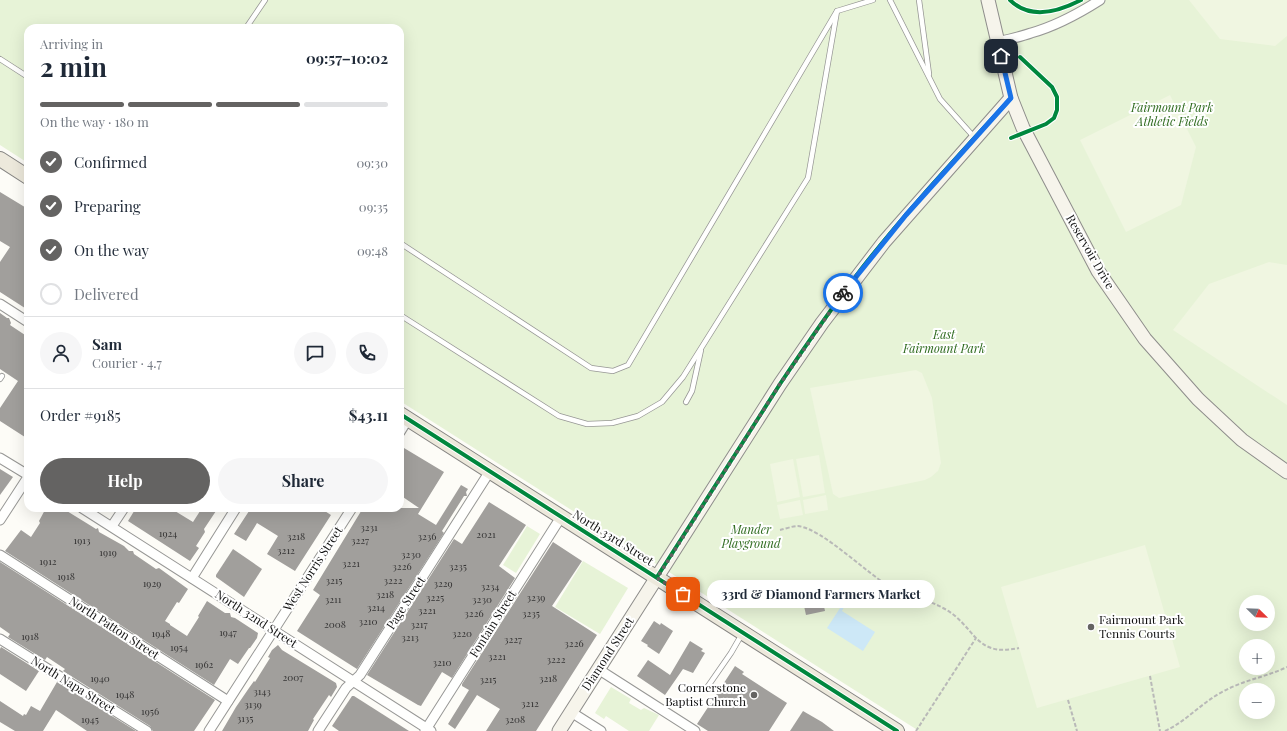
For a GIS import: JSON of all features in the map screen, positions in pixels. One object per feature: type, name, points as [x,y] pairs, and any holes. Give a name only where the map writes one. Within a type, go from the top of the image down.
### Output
[{"type":"main road","points":[[0,159],[24,174]]},
{"type":"main road","name":"North 33rd Street","points":[[404,417],[897,731]]},
{"type":"street","name":"Reservoir Drive","points":[[988,0],[1011,98],[1023,128],[1098,271],[1145,339],[1198,399],[1242,440],[1287,472]]},
{"type":"street","points":[[998,42],[1031,34],[1056,24],[1079,14],[1100,0]]},
{"type":"street","name":"Diamond Street","points":[[559,731],[780,384],[830,311],[892,231],[1011,98]]},
{"type":"street","points":[[0,304],[24,319]]},
{"type":"street","points":[[0,458],[24,473]]},
{"type":"street","name":"Page Street","points":[[318,731],[346,688],[360,675],[490,471]]},
{"type":"street","points":[[0,520],[24,482]]},
{"type":"street","name":"North 32nd Street","points":[[89,512],[428,730]]},
{"type":"street","points":[[112,526],[121,512]]},
{"type":"street","points":[[192,578],[233,512]]},
{"type":"street","name":"West Norris Street","points":[[209,731],[349,512]]},
{"type":"street","name":"Fontain Street","points":[[428,730],[561,517]]},
{"type":"street","name":"North Patton Street","points":[[0,555],[228,701]]},
{"type":"street","name":"North Napa Street","points":[[0,638],[146,731]]},
{"type":"street","points":[[598,669],[695,731]]},
{"type":"street","points":[[571,712],[601,731]]},
{"type":"lane","points":[[249,24],[265,0]]},
{"type":"lane","points":[[404,246],[591,368],[612,371],[628,365],[837,11],[873,0]]},
{"type":"lane","points":[[890,0],[940,99],[975,138]]},
{"type":"lane","points":[[919,0],[929,78]]},
{"type":"lane","points":[[404,318],[559,416],[587,424],[612,423],[638,416],[662,402],[683,377],[808,178],[837,11]]},
{"type":"lane","points":[[0,59],[24,74]]},
{"type":"lane","points":[[686,402],[692,391],[702,347]]},
{"type":"lane","points":[[706,689],[743,633]]},
{"type":"path","points":[[780,530],[797,526],[812,531],[827,539],[870,573],[893,588],[944,608],[964,624],[976,638],[992,649],[1007,650],[1019,648]]},
{"type":"path","points":[[916,731],[976,638]]},
{"type":"path","points":[[1165,731],[1185,720],[1206,702],[1223,692],[1243,682],[1287,667]]},
{"type":"path","points":[[1150,676],[1160,731]]},
{"type":"path","points":[[1068,700],[1077,731]]},
{"type":"green space","name":"East Fairmount Park","points":[[0,0],[1287,0],[1287,731],[919,731],[404,404],[404,24],[24,24],[24,160],[0,145]]},
{"type":"green space","points":[[1189,0],[1287,0],[1287,36],[1275,46],[1220,39]]},
{"type":"green space","name":"Fairmount Park Athletic Fields","points":[[1170,95],[1196,147],[1181,205],[1126,232],[1080,140]]},
{"type":"green space","points":[[1269,262],[1287,265],[1287,405],[1173,330],[1209,284]]},
{"type":"green space","points":[[916,370],[922,373],[932,398],[941,463],[938,471],[925,480],[839,498],[833,494],[810,388]]},
{"type":"green space","points":[[819,455],[825,493],[803,497],[796,459]]},
{"type":"green space","points":[[793,459],[800,497],[777,502],[770,464]]},
{"type":"green space","points":[[826,495],[828,510],[805,514],[803,500]]},
{"type":"green space","points":[[800,500],[803,515],[780,519],[777,505]]},
{"type":"green space","points":[[527,526],[540,534],[516,573],[503,565]]},
{"type":"green space","name":"Fairmount Park Tennis Courts","points":[[1145,545],[1180,667],[1037,708],[1001,587]]},
{"type":"green space","points":[[583,561],[628,588],[600,634],[555,607]]},
{"type":"green space","points":[[611,687],[631,699],[629,703],[641,710],[644,708],[659,715],[649,731],[629,731],[606,716],[604,719],[595,713]]},
{"type":"water","points":[[842,605],[844,607],[842,611],[875,632],[863,651],[827,628]]},
{"type":"building","points":[[0,192],[24,207],[24,307],[0,292],[0,262],[10,247],[0,241]]},
{"type":"building","points":[[0,313],[9,318],[11,323],[10,325],[24,334],[24,436],[0,421],[0,408],[18,381],[0,369]]},
{"type":"building","points":[[404,448],[444,472],[418,514],[436,525],[461,485],[468,489],[466,492],[467,496],[464,496],[442,531],[444,533],[357,669],[297,631],[320,595],[313,590],[361,512],[404,512],[404,508],[419,508],[404,498]]},
{"type":"building","points":[[0,469],[13,477],[0,495]]},
{"type":"building","points":[[489,502],[526,525],[499,566],[515,578],[452,678],[442,672],[421,706],[418,705],[367,675],[454,539],[462,544]]},
{"type":"building","points":[[44,512],[68,512],[96,529],[98,528],[99,532],[124,546],[129,551],[133,551],[134,554],[156,569],[159,568],[188,589],[179,603],[177,602],[165,621],[187,636],[207,601],[225,613],[230,613],[231,617],[258,633],[257,638],[238,664],[230,659],[214,685],[5,551],[21,530],[31,537],[40,523],[39,521]]},
{"type":"building","points":[[134,512],[177,512],[193,522],[199,512],[215,512],[204,529],[205,532],[196,546],[199,548],[190,561],[128,521]]},
{"type":"building","points":[[248,512],[326,512],[331,515],[295,571],[267,554],[278,536],[257,523],[246,541],[234,534]]},
{"type":"building","points":[[553,542],[582,561],[552,606],[597,635],[536,731],[486,731],[500,709],[477,695],[455,729],[448,724],[469,690],[462,686],[462,684]]},
{"type":"building","points":[[233,549],[262,569],[244,597],[216,577]]},
{"type":"building","points":[[0,562],[215,700],[194,731],[153,731],[150,726],[63,671],[65,669],[47,657],[45,660],[8,637],[10,634],[0,627]]},
{"type":"building","points":[[821,592],[825,611],[806,615],[802,597]]},
{"type":"building","points":[[654,621],[660,625],[661,623],[673,631],[659,654],[641,641]]},
{"type":"building","points":[[690,641],[703,649],[701,651],[705,653],[693,673],[683,669],[665,695],[637,676],[648,660],[670,675]]},
{"type":"building","points":[[278,645],[282,650],[336,683],[337,687],[331,697],[329,695],[313,719],[314,720],[308,731],[222,731],[236,707],[254,681],[255,682],[270,658],[268,657],[272,650]]},
{"type":"building","points":[[1,647],[39,671],[26,691],[0,674]]},
{"type":"building","name":"Cornerstone Baptist Church","points":[[735,666],[744,672],[742,674],[787,703],[769,731],[708,731],[697,724]]},
{"type":"building","points":[[57,682],[136,731],[87,731],[56,710],[43,731],[15,731],[0,722],[0,701],[23,716],[24,714],[26,715],[31,706],[40,711]]},
{"type":"building","points":[[352,696],[409,731],[339,731],[332,726]]},
{"type":"building","points":[[803,711],[822,722],[834,731],[790,731]]},
{"type":"cycle path","points":[[1010,0],[1026,10],[1035,12],[1054,11],[1081,0]]},
{"type":"cycle path","points":[[1011,138],[1046,124],[1054,118],[1057,110],[1057,97],[1052,87],[1020,57]]},
{"type":"cycle path","points":[[657,577],[780,384],[851,282],[916,203],[1011,98]]},
{"type":"cycle path","points":[[404,417],[897,731]]},
{"type":"way so far","points":[[683,594],[657,578],[780,384],[843,293]]},
{"type":"place","name":"33rd & Diamond Farmers Market","points":[[683,594]]},
{"type":"place","name":"Fairmount Park Tennis Courts","points":[[1091,627]]},
{"type":"place","name":"Cornerstone Baptist Church","points":[[754,695]]},
{"type":"route","points":[[843,293],[906,215],[1011,98],[1001,56]]},
{"type":"park label","name":"Mander Playground","points":[[751,537]]}]
